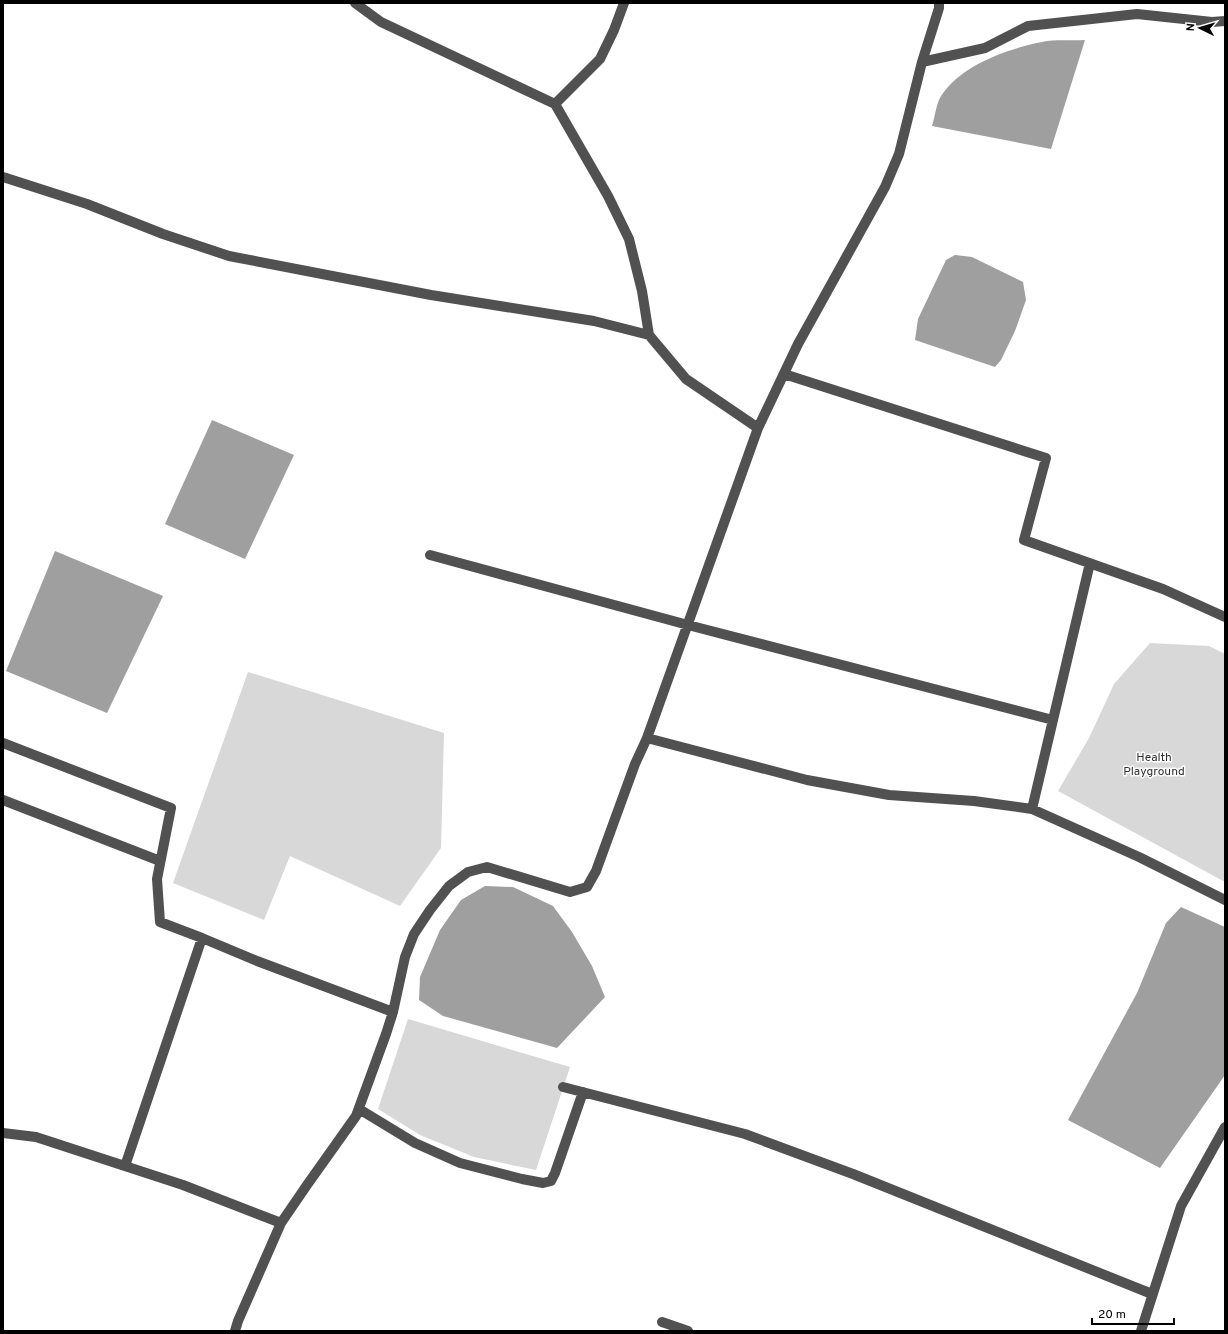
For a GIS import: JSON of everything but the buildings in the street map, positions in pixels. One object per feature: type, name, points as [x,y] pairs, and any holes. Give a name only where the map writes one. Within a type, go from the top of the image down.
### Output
[{"type":"street","points":[[355,3],[381,22],[555,104],[608,196],[629,239],[642,291],[649,335],[686,379],[758,428]]},
{"type":"street","points":[[555,104],[600,58],[614,30],[624,3]]},
{"type":"street","points":[[235,1331],[238,1321],[282,1223],[359,1110],[393,1012],[405,957],[414,934],[449,886],[468,872],[487,868],[570,892],[587,887],[596,871],[635,764],[647,738],[758,428],[798,344],[885,187],[900,154],[922,62],[939,8],[939,3]]},
{"type":"street","points":[[922,62],[985,48],[1028,26],[1137,14],[1212,22],[1225,21]]},
{"type":"street","points":[[3,177],[87,204],[163,234],[229,256],[430,295],[594,321],[649,335]]},
{"type":"street","points":[[784,374],[1046,458],[1024,540],[1163,589],[1225,617]]},
{"type":"street","points":[[430,555],[688,625],[1053,720]]},
{"type":"street","points":[[1032,809],[1090,563]]},
{"type":"street","points":[[647,738],[807,780],[889,795],[974,801],[1032,809],[1139,857],[1225,900]]},
{"type":"street","points":[[3,743],[171,808],[157,879],[160,922],[257,961],[393,1012]]},
{"type":"street","points":[[3,800],[160,861]]},
{"type":"street","points":[[125,1166],[202,938]]},
{"type":"street","points":[[563,1087],[745,1134],[853,1174],[1152,1294]]},
{"type":"street","points":[[359,1110],[415,1143],[460,1163],[522,1180],[543,1183],[551,1181],[555,1173],[583,1092]]},
{"type":"street","points":[[1141,1331],[1181,1206],[1225,1127]]},
{"type":"street","points":[[3,1133],[36,1137],[182,1185],[282,1223]]},
{"type":"street","points":[[662,1322],[688,1331]]},
{"type":"green space","name":"Health Playground","points":[[1150,643],[1209,646],[1225,654],[1225,882],[1058,791],[1089,738],[1114,684]]},
{"type":"green space","points":[[248,672],[444,733],[441,848],[400,906],[290,856],[264,920],[173,883]]},
{"type":"green space","points":[[408,1019],[570,1067],[536,1170],[474,1157],[420,1135],[378,1109]]},
{"type":"shaded area","points":[[1085,40],[1051,149],[932,126],[941,96],[960,75],[973,67],[1000,54],[1028,45],[1052,41]]},
{"type":"shaded area","points":[[955,255],[972,257],[1023,282],[1026,300],[1015,331],[1001,360],[995,367],[915,340],[918,319],[946,260]]},
{"type":"shaded area","points":[[212,420],[294,455],[245,559],[165,524]]},
{"type":"shaded area","points":[[55,551],[163,596],[107,713],[6,671]]},
{"type":"shaded area","points":[[485,886],[513,887],[553,906],[572,932],[592,966],[605,997],[557,1048],[443,1016],[419,1000],[420,977],[440,930],[461,900]]},
{"type":"shaded area","points":[[1181,907],[1225,927],[1225,1075],[1160,1168],[1068,1120],[1137,993],[1166,923]]}]
